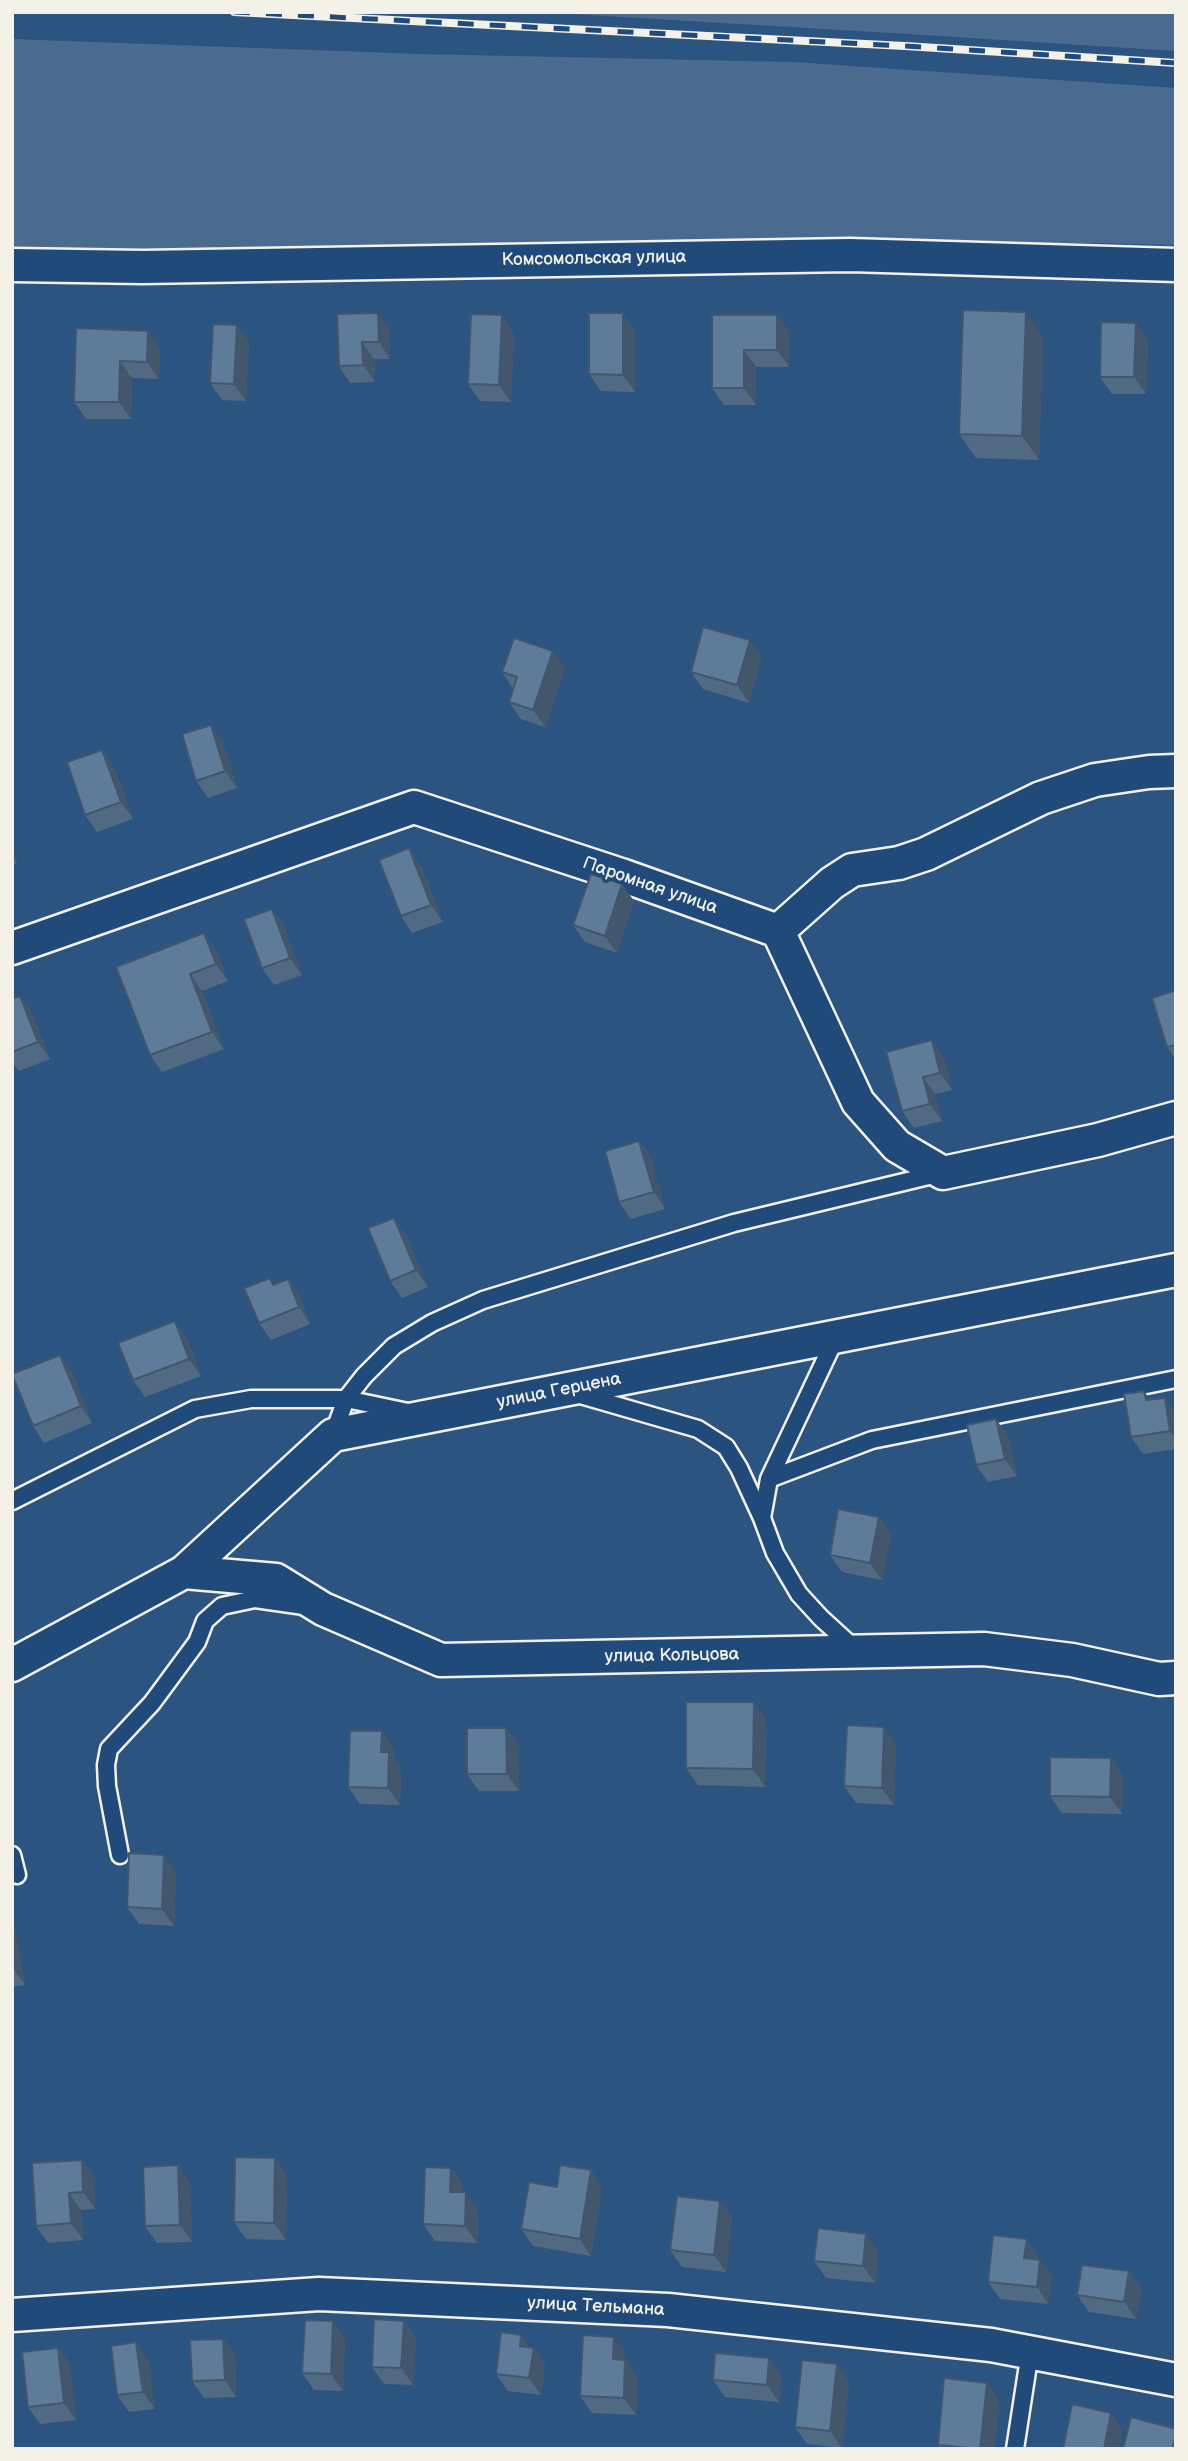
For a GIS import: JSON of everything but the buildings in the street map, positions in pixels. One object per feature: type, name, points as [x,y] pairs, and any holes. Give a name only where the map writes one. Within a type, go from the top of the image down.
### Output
[{"type":"street","name":"Комсомольская улица","points":[[12,265],[170,267],[849,255],[1176,265]]},
{"type":"street","points":[[1176,771],[1095,780],[1041,798],[926,854],[899,863],[852,870],[778,931],[858,1102],[897,1146],[943,1173],[1098,1140],[1176,1118]]},
{"type":"street","name":"Паромная улица","points":[[12,948],[414,807],[624,876],[778,931]]},
{"type":"street","name":"улица Герцена","points":[[333,1435],[1176,1270]]},
{"type":"street","points":[[12,1665],[184,1572],[333,1435]]},
{"type":"street","name":"улица Кольцова","points":[[184,1572],[276,1580],[323,1609],[441,1660],[984,1649],[1072,1660],[1159,1679],[1176,1678]]},
{"type":"street","name":"улица Тельмана","points":[[12,2315],[319,2294],[668,2310],[991,2345],[1176,2380]]},
{"type":"lane","points":[[333,1435],[346,1398],[363,1376],[394,1346],[432,1323],[483,1300],[734,1223],[943,1173]]},
{"type":"lane","points":[[762,1517],[769,1479],[836,1337]]},
{"type":"lane","points":[[769,1479],[872,1440],[1176,1379]]},
{"type":"lane","points":[[564,1390],[698,1429],[726,1447],[762,1517],[775,1553],[799,1594],[858,1652]]},
{"type":"lane","points":[[12,1501],[195,1409],[251,1399],[346,1398],[427,1417]]},
{"type":"lane","points":[[120,1855],[107,1786],[106,1765],[109,1749],[152,1703],[184,1662],[197,1642],[205,1620],[222,1606],[255,1599],[323,1609]]},
{"type":"lane","points":[[12,1855],[17,1875]]},
{"type":"lane","points":[[1015,2449],[1030,2353]]},
{"type":"shaded area","points":[[538,12],[1176,12],[1176,51],[908,34]]},
{"type":"shaded area","points":[[12,39],[420,54],[793,62],[1176,88],[1176,245],[490,244],[119,251],[12,249]]},
{"type":"railway","points":[[234,12],[905,46],[1176,63]]}]
